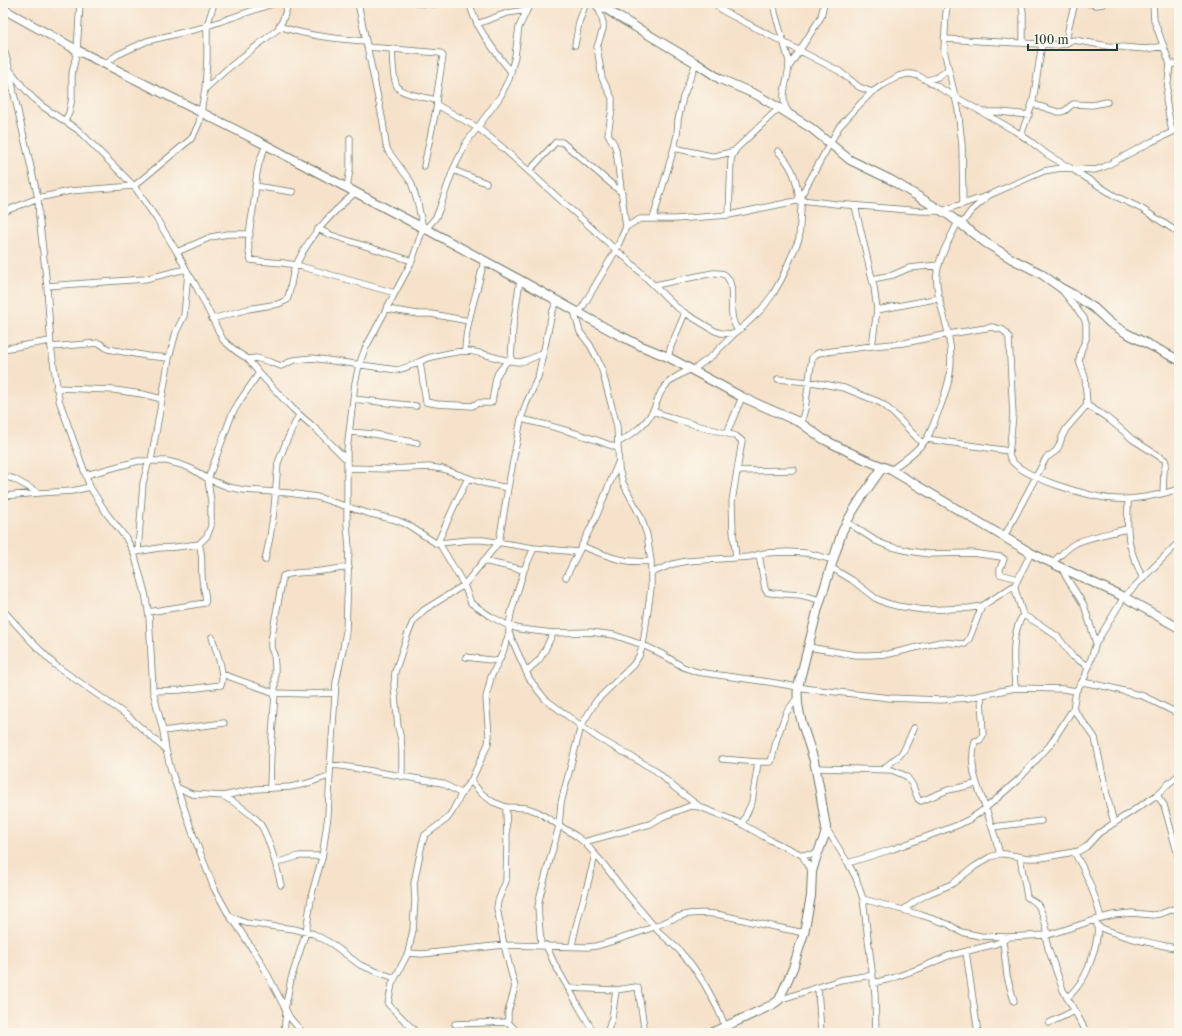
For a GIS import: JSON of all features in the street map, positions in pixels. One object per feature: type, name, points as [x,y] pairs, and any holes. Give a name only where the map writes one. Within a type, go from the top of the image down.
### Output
[{"type":"street","points":[[65,120],[69,113],[72,98],[72,74],[77,50],[80,3]]},
{"type":"street","points":[[3,212],[38,198],[70,191],[134,186],[191,138],[199,124],[205,90],[207,60],[206,26],[214,3]]},
{"type":"street","points":[[106,63],[117,55],[147,41],[206,26],[275,3]]},
{"type":"street","points":[[205,90],[226,70],[278,29],[286,13],[288,3]]},
{"type":"street","points":[[358,3],[384,122],[386,145],[388,151],[411,182],[425,228]]},
{"type":"street","points":[[417,3],[434,4]]},
{"type":"street","points":[[470,3],[477,24],[493,49],[511,72]]},
{"type":"street","points":[[284,1033],[291,979],[306,932],[312,893],[322,856],[328,816],[336,682],[344,649],[346,631],[349,548],[346,468],[355,383],[359,365],[365,349],[412,261],[425,228],[436,217],[440,210],[453,170],[466,143],[500,97],[509,79],[515,56],[519,27],[532,3]]},
{"type":"street","points":[[575,45],[579,22],[586,3]]},
{"type":"street","points":[[595,3],[720,78],[757,95],[779,108],[811,128],[850,160],[891,180],[959,223],[975,236],[1094,308],[1126,333],[1179,360]]},
{"type":"street","points":[[594,1033],[543,945],[538,907],[559,826],[561,803],[581,726],[596,701],[639,656],[643,645],[651,588],[651,561],[647,535],[641,517],[624,483],[618,463],[619,442],[617,426],[602,370],[590,345],[580,332],[577,312],[616,250],[626,227],[616,150],[608,134],[612,109],[612,98],[602,78],[597,47],[603,29],[603,22],[595,3]]},
{"type":"street","points":[[714,3],[723,11],[839,71],[859,87],[872,92]]},
{"type":"street","points":[[774,3],[775,13],[789,61],[784,92],[784,102],[785,108],[792,116]]},
{"type":"street","points":[[789,67],[821,17],[824,3]]},
{"type":"street","points":[[948,3],[946,12],[944,50],[958,109],[962,145],[963,204]]},
{"type":"street","points":[[1021,3],[1023,12],[1023,43]]},
{"type":"street","points":[[1066,43],[1075,3]]},
{"type":"street","points":[[1088,3],[1096,5],[1103,4]]},
{"type":"street","points":[[1154,3],[1154,20],[1170,64],[1166,100],[1172,132]]},
{"type":"street","points":[[3,9],[77,50],[106,63],[425,228],[634,342],[692,369],[742,397],[801,423],[829,442],[887,469],[1031,553],[1124,597],[1179,628]]},
{"type":"street","points":[[477,24],[507,13],[527,10]]},
{"type":"street","points":[[280,26],[291,30],[367,44],[442,54],[444,57],[424,166]]},
{"type":"street","points":[[944,39],[1058,45],[1074,40],[1108,46],[1146,49],[1164,46]]},
{"type":"street","points":[[1020,135],[1033,104],[1042,44]]},
{"type":"street","points":[[3,46],[10,70],[17,109],[38,198],[47,286],[50,344],[56,388],[90,487],[107,514],[136,552]]},
{"type":"street","points":[[392,48],[394,77],[400,90],[436,103],[478,128],[504,148],[626,258],[675,306],[715,331],[721,333],[736,332]]},
{"type":"street","points":[[653,219],[674,148],[682,97],[696,63]]},
{"type":"street","points":[[1170,64],[1179,64]]},
{"type":"street","points":[[927,80],[940,76],[948,68]]},
{"type":"street","points":[[3,71],[10,70]]},
{"type":"street","points":[[10,70],[34,99],[42,106],[65,120],[91,141],[134,186],[177,252],[223,340],[236,352],[248,359],[259,373],[299,415],[317,430],[347,460]]},
{"type":"street","points":[[800,201],[802,194],[838,128],[872,92],[888,82],[907,74],[914,74],[982,112],[1020,135],[1048,155],[1115,196],[1142,209],[1179,233]]},
{"type":"street","points":[[1033,104],[1062,112],[1066,111],[1073,104],[1092,105],[1107,102]]},
{"type":"street","points":[[729,216],[731,159],[735,151],[779,108]]},
{"type":"street","points":[[982,112],[1029,115]]},
{"type":"street","points":[[626,227],[640,219],[676,219],[729,216],[800,201],[921,211],[940,211],[987,196],[1044,171],[1061,168],[1094,170],[1104,167],[1179,129]]},
{"type":"street","points":[[346,188],[350,169],[350,138]]},
{"type":"street","points":[[529,171],[556,142],[562,142],[622,193]]},
{"type":"street","points":[[266,145],[258,168],[255,186],[249,251],[251,260],[258,262],[296,265],[395,293]]},
{"type":"street","points":[[674,148],[711,156],[735,151]]},
{"type":"street","points":[[619,442],[631,434],[648,418],[664,388],[675,378],[713,355],[761,310],[773,294],[782,278],[799,239],[800,201],[796,182],[788,161],[778,151]]},
{"type":"street","points":[[453,170],[486,183]]},
{"type":"street","points":[[255,186],[293,192]]},
{"type":"street","points":[[212,319],[248,309],[284,302],[287,300],[292,277],[303,251],[318,229],[338,207],[355,193]]},
{"type":"street","points":[[779,1000],[793,968],[804,933],[811,896],[812,872],[817,854],[825,835],[826,827],[815,768],[798,709],[797,698],[798,686],[820,600],[833,564],[842,532],[861,498],[887,469],[912,454],[925,441],[947,392],[951,374],[949,334],[940,298],[937,274],[939,265],[959,223],[987,196]]},
{"type":"street","points":[[855,206],[872,279],[877,310],[872,346]]},
{"type":"street","points":[[318,229],[331,235],[412,261]]},
{"type":"street","points":[[177,252],[211,237],[228,234],[250,234]]},
{"type":"street","points":[[465,351],[469,321],[484,260]]},
{"type":"street","points":[[872,279],[893,275],[909,268],[939,265]]},
{"type":"street","points":[[47,286],[145,279],[187,271]]},
{"type":"street","points":[[187,271],[184,316],[176,332],[169,358],[151,460],[148,464],[143,483],[136,552],[148,612],[153,691],[171,770],[202,859],[214,888],[230,917],[261,962],[290,1018],[303,1033]]},
{"type":"street","points":[[655,285],[713,273],[722,273],[727,276],[731,288],[732,317],[736,332]]},
{"type":"street","points":[[420,362],[426,402],[472,406],[478,403],[492,402],[496,378],[509,360],[520,280]]},
{"type":"street","points":[[1004,537],[1046,458],[1056,451],[1066,429],[1087,405],[1085,377],[1079,361],[1086,339],[1086,324],[1084,318],[1061,288]]},
{"type":"street","points":[[877,310],[940,298]]},
{"type":"street","points":[[402,776],[401,739],[398,728],[394,685],[395,672],[413,622],[424,610],[464,585],[499,542],[521,419],[538,377],[552,313],[557,301]]},
{"type":"street","points":[[387,309],[418,314],[431,314],[469,321]]},
{"type":"street","points":[[668,357],[685,313]]},
{"type":"street","points":[[801,423],[810,382],[812,358],[815,354],[820,352],[904,343],[992,327],[1003,330],[1009,338],[1013,415],[1009,458],[1014,464],[1035,477],[1102,498],[1128,499],[1179,489]]},
{"type":"street","points":[[3,349],[50,344],[99,343],[108,349],[169,358]]},
{"type":"street","points":[[248,359],[256,358],[281,366],[294,360],[312,358],[397,370],[404,369],[429,358],[465,351],[520,362],[528,360],[544,352]]},
{"type":"street","points":[[136,552],[199,544],[208,536],[211,526],[211,503],[208,479],[232,414],[259,373]]},
{"type":"street","points":[[778,379],[810,382],[844,388],[871,398],[884,405],[925,441],[1010,451]]},
{"type":"street","points":[[56,388],[114,390],[142,394],[162,399]]},
{"type":"street","points":[[727,433],[742,397]]},
{"type":"street","points":[[353,399],[416,406]]},
{"type":"street","points":[[1087,405],[1106,417],[1132,439],[1165,460],[1163,493]]},
{"type":"street","points":[[653,411],[736,436],[742,441],[732,501],[736,557]]},
{"type":"street","points":[[265,560],[270,537],[276,492],[278,462],[299,415]]},
{"type":"street","points":[[521,419],[552,426],[618,448]]},
{"type":"street","points":[[349,432],[374,434],[417,443]]},
{"type":"street","points":[[86,475],[127,464],[151,460],[167,460],[228,487],[317,498],[396,520],[408,525],[438,544],[464,585],[471,603],[476,608],[509,626],[520,629],[553,633],[590,632],[623,637],[662,654],[683,667],[697,672],[838,693],[896,699],[940,700],[981,696],[1015,688],[1064,689],[1076,691]]},
{"type":"street","points":[[566,577],[596,517],[618,463]]},
{"type":"street","points":[[346,468],[389,469],[429,467],[443,469],[468,478],[508,488]]},
{"type":"street","points":[[737,471],[794,470]]},
{"type":"street","points":[[3,476],[14,479],[39,493]]},
{"type":"street","points":[[438,544],[468,478]]},
{"type":"street","points":[[3,496],[72,491],[90,487]]},
{"type":"street","points":[[1128,499],[1128,530],[1131,552],[1143,578]]},
{"type":"street","points":[[847,522],[876,541],[888,546],[909,551],[930,554],[972,553],[1002,558],[1004,559],[1000,569],[1000,574],[1016,582]]},
{"type":"street","points":[[1052,564],[1075,544],[1086,539],[1128,530]]},
{"type":"street","points":[[438,544],[469,540],[499,542],[534,548],[578,552]]},
{"type":"street","points":[[848,863],[958,826],[986,808],[1019,779],[1038,760],[1050,745],[1073,709],[1076,691],[1085,678],[1096,643],[1124,597],[1179,542]]},
{"type":"street","points":[[148,612],[201,604],[205,602],[206,599],[202,580],[199,544]]},
{"type":"street","points":[[582,546],[622,560],[637,562],[651,561]]},
{"type":"street","points":[[417,1033],[388,1004],[392,984],[408,953],[413,930],[415,900],[414,883],[422,844],[426,835],[447,819],[452,812],[471,781],[488,744],[489,736],[486,698],[491,677],[503,652],[509,633],[511,613],[524,570],[534,548]]},
{"type":"street","points":[[651,574],[673,564],[687,561],[788,552],[806,553],[833,564],[875,598],[897,606],[924,610],[982,606],[1016,582]]},
{"type":"street","points":[[1031,553],[1016,582],[1015,589],[1023,615],[1041,624],[1058,637],[1072,656],[1089,667]]},
{"type":"street","points":[[759,554],[765,589],[767,592],[801,595],[820,600]]},
{"type":"street","points":[[483,561],[524,570]]},
{"type":"street","points":[[270,787],[275,693],[275,666],[271,641],[283,576],[297,572],[325,571],[349,567]]},
{"type":"street","points":[[1062,568],[1084,605],[1096,643]]},
{"type":"street","points":[[808,647],[856,655],[870,655],[889,654],[940,642],[965,644],[969,639],[982,606]]},
{"type":"street","points":[[3,610],[55,665],[128,716],[166,750]]},
{"type":"street","points":[[1015,688],[1014,647],[1017,628],[1023,615]]},
{"type":"street","points":[[509,633],[526,672],[545,698],[581,726],[611,746],[655,770],[675,788],[700,807]]},
{"type":"street","points":[[526,672],[539,660],[553,633]]},
{"type":"street","points":[[153,691],[181,690],[221,684],[222,674],[212,637]]},
{"type":"street","points":[[466,657],[498,661]]},
{"type":"street","points":[[222,674],[275,693],[335,693]]},
{"type":"street","points":[[1082,682],[1143,696],[1179,714]]},
{"type":"street","points":[[981,696],[983,736],[980,740],[974,741],[972,768],[1000,854]]},
{"type":"street","points":[[722,759],[772,762],[776,738],[786,714],[797,698]]},
{"type":"street","points":[[1073,709],[1094,738],[1114,823]]},
{"type":"street","points":[[163,731],[224,723]]},
{"type":"street","points":[[884,769],[901,753],[914,728]]},
{"type":"street","points":[[742,824],[752,802],[758,762]]},
{"type":"street","points":[[330,765],[442,784],[462,794]]},
{"type":"street","points":[[815,768],[892,770],[906,776],[912,784],[918,799],[921,801],[948,790],[976,784]]},
{"type":"street","points":[[903,910],[928,894],[952,884],[990,857],[1000,854],[1028,858],[1041,858],[1080,851],[1086,847],[1099,833],[1158,795],[1179,775]]},
{"type":"street","points":[[178,788],[192,794],[223,796],[270,787],[290,787],[330,776]]},
{"type":"street","points":[[471,781],[481,793],[492,802],[506,807],[527,808],[538,812],[584,842],[654,927],[691,964],[704,984],[726,1029]]},
{"type":"street","points":[[238,804],[238,798],[241,792]]},
{"type":"street","points":[[183,805],[192,794]]},
{"type":"street","points":[[1158,795],[1164,805],[1179,859]]},
{"type":"street","points":[[223,796],[238,804],[258,822],[263,829],[276,863],[281,885]]},
{"type":"street","points":[[584,842],[650,824],[662,817],[690,806],[700,807],[742,824],[770,840],[802,855],[817,854]]},
{"type":"street","points":[[506,807],[506,881],[498,901],[497,908],[504,945],[515,987],[508,1012],[508,1022],[518,1033]]},
{"type":"street","points":[[992,827],[1041,821]]},
{"type":"street","points":[[826,827],[856,878],[863,899],[873,983],[876,1033]]},
{"type":"street","points":[[1067,998],[1082,982],[1090,967],[1099,928],[1096,899],[1082,864],[1074,852]]},
{"type":"street","points":[[572,946],[578,916],[593,868],[595,854]]},
{"type":"street","points":[[802,855],[812,872]]},
{"type":"street","points":[[276,863],[299,856],[322,856]]},
{"type":"street","points":[[1020,857],[1027,897],[1029,900],[1037,904],[1041,910],[1047,935],[1048,948],[1063,990],[1087,1033]]},
{"type":"street","points":[[863,899],[914,912],[948,924],[961,932],[994,937],[1047,935],[1099,919],[1122,914],[1160,914],[1179,907]]},
{"type":"street","points":[[408,953],[422,954],[504,945],[596,946],[606,944],[654,927],[675,917],[688,914],[716,914],[804,933]]},
{"type":"street","points":[[230,917],[246,923],[306,932],[325,940],[360,965],[395,978]]},
{"type":"street","points":[[1099,928],[1132,939],[1179,949]]},
{"type":"street","points":[[994,937],[995,944]]},
{"type":"street","points":[[873,983],[890,979],[918,969],[948,956],[995,944],[1008,937]]},
{"type":"street","points":[[1003,941],[1007,976],[1014,1001]]},
{"type":"street","points":[[966,952],[978,1033]]},
{"type":"street","points":[[711,1033],[726,1029],[779,1000],[840,980],[872,975]]},
{"type":"street","points":[[568,988],[616,990],[636,986],[638,988],[645,1033]]},
{"type":"street","points":[[818,988],[821,1033]]},
{"type":"street","points":[[607,1033],[612,1018],[616,990]]},
{"type":"street","points":[[1049,1023],[1074,1011]]},
{"type":"street","points":[[455,1024],[508,1022]]}]
